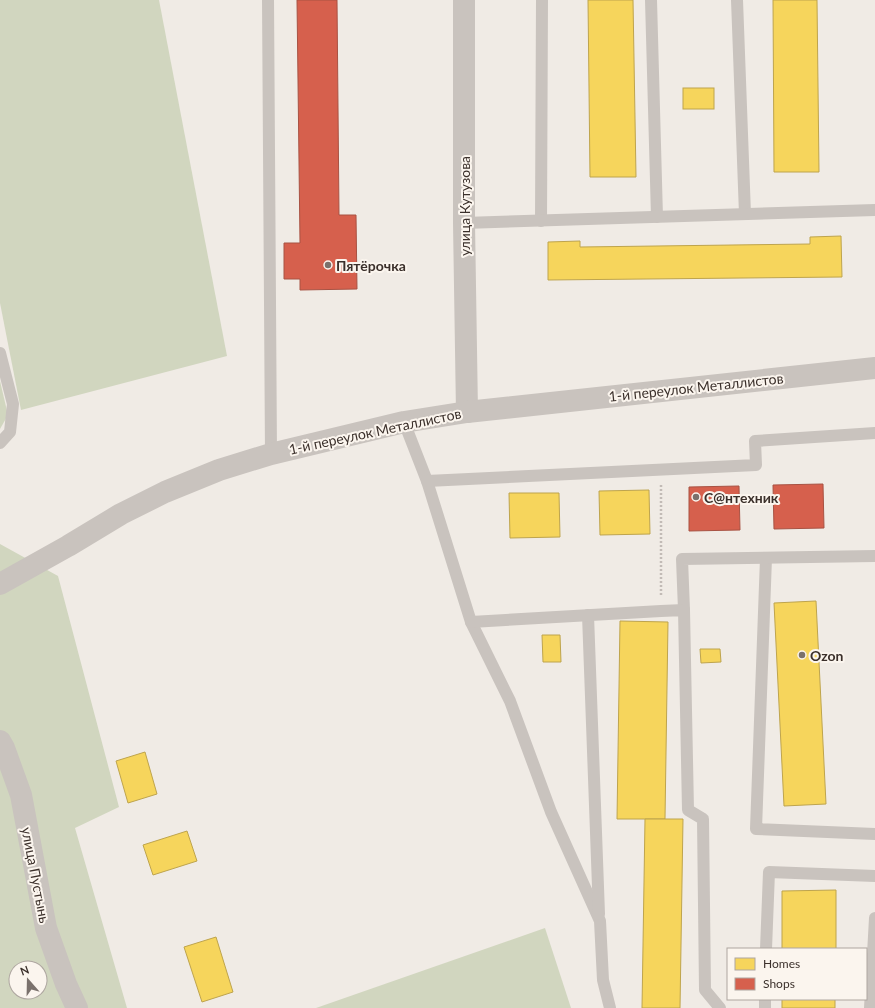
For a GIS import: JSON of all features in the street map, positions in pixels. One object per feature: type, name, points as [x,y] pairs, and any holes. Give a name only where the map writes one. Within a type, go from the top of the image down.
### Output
[{"type":"street","name":"улица Кутузова","points":[[464,0],[464,222],[467,412]]},
{"type":"street","name":"1-й переулок Металлистов","points":[[0,584],[121,514],[165,492],[219,470],[271,454],[404,422],[467,412],[875,368]]},
{"type":"street","name":"улица Пустынь","points":[[0,741],[21,795],[46,928],[66,984],[77,1008]]},
{"type":"lane","points":[[268,0],[271,454]]},
{"type":"lane","points":[[541,221],[542,0]]},
{"type":"lane","points":[[651,0],[657,217]]},
{"type":"lane","points":[[737,0],[745,214]]},
{"type":"lane","points":[[464,222],[541,221],[875,210]]},
{"type":"lane","points":[[0,354],[13,404],[10,432],[0,443]]},
{"type":"lane","points":[[404,422],[427,481],[470,622],[510,701],[551,812],[600,921]]},
{"type":"lane","points":[[427,481],[756,464],[755,441],[875,433]]},
{"type":"lane","points":[[720,1008],[705,990],[703,819],[688,810],[682,559],[875,556]]},
{"type":"lane","points":[[766,558],[756,829],[875,834]]},
{"type":"lane","points":[[470,622],[684,610]]},
{"type":"lane","points":[[588,615],[603,980],[610,1008]]},
{"type":"lane","points":[[766,948],[769,872],[875,876]]},
{"type":"lane","points":[[870,1008],[875,918]]},
{"type":"path","points":[[661,469],[661,611]]},
{"type":"green space","points":[[0,0],[159,0],[227,356],[21,410],[0,303]]},
{"type":"green space","points":[[0,381],[8,415],[0,429]]},
{"type":"green space","points":[[0,544],[58,576],[119,807],[75,828],[127,1008],[0,1008]]},
{"type":"green space","points":[[545,928],[571,1008],[316,1008]]},
{"type":"building: Homes","points":[[588,0],[633,0],[636,177],[590,177]]},
{"type":"building: Homes","points":[[773,0],[817,0],[819,172],[774,172]]},
{"type":"building: Homes","points":[[683,88],[714,88],[714,109],[683,109]]},
{"type":"building: Homes","points":[[841,236],[842,277],[548,280],[548,242],[580,241],[580,247],[810,244],[810,237]]},
{"type":"building: Homes","points":[[649,490],[650,534],[600,535],[599,491]]},
{"type":"building: Homes","points":[[509,493],[559,493],[560,537],[510,538]]},
{"type":"building: Homes","points":[[816,601],[826,804],[784,806],[774,603]]},
{"type":"building: Homes","points":[[620,621],[668,622],[665,819],[617,819]]},
{"type":"building: Homes","points":[[542,635],[560,635],[561,662],[543,662]]},
{"type":"building: Homes","points":[[700,649],[720,649],[721,662],[701,663]]},
{"type":"building: Homes","points":[[145,752],[157,794],[128,803],[116,761]]},
{"type":"building: Homes","points":[[645,819],[683,819],[680,1008],[642,1008]]},
{"type":"building: Homes","points":[[187,831],[197,861],[153,875],[143,845]]},
{"type":"building: Homes","points":[[836,890],[836,948],[782,948],[782,891]]},
{"type":"building: Homes","points":[[216,937],[233,992],[202,1002],[184,947]]},
{"type":"building: Homes","points":[[782,1000],[835,1000],[835,1008],[782,1008]]},
{"type":"building: Shops","points":[[297,0],[337,0],[339,215],[356,215],[357,289],[300,290],[300,279],[284,279],[284,243],[300,243]]},
{"type":"building: Shops","points":[[823,484],[824,528],[774,529],[773,485]]},
{"type":"building: Shops","points":[[739,486],[740,530],[689,531],[689,487]]},
{"type":"place","name":"Пятёрочка","points":[[328,265]]},
{"type":"place","name":"С@нтехник","points":[[696,497]]},
{"type":"place","name":"Ozon","points":[[802,655]]}]
